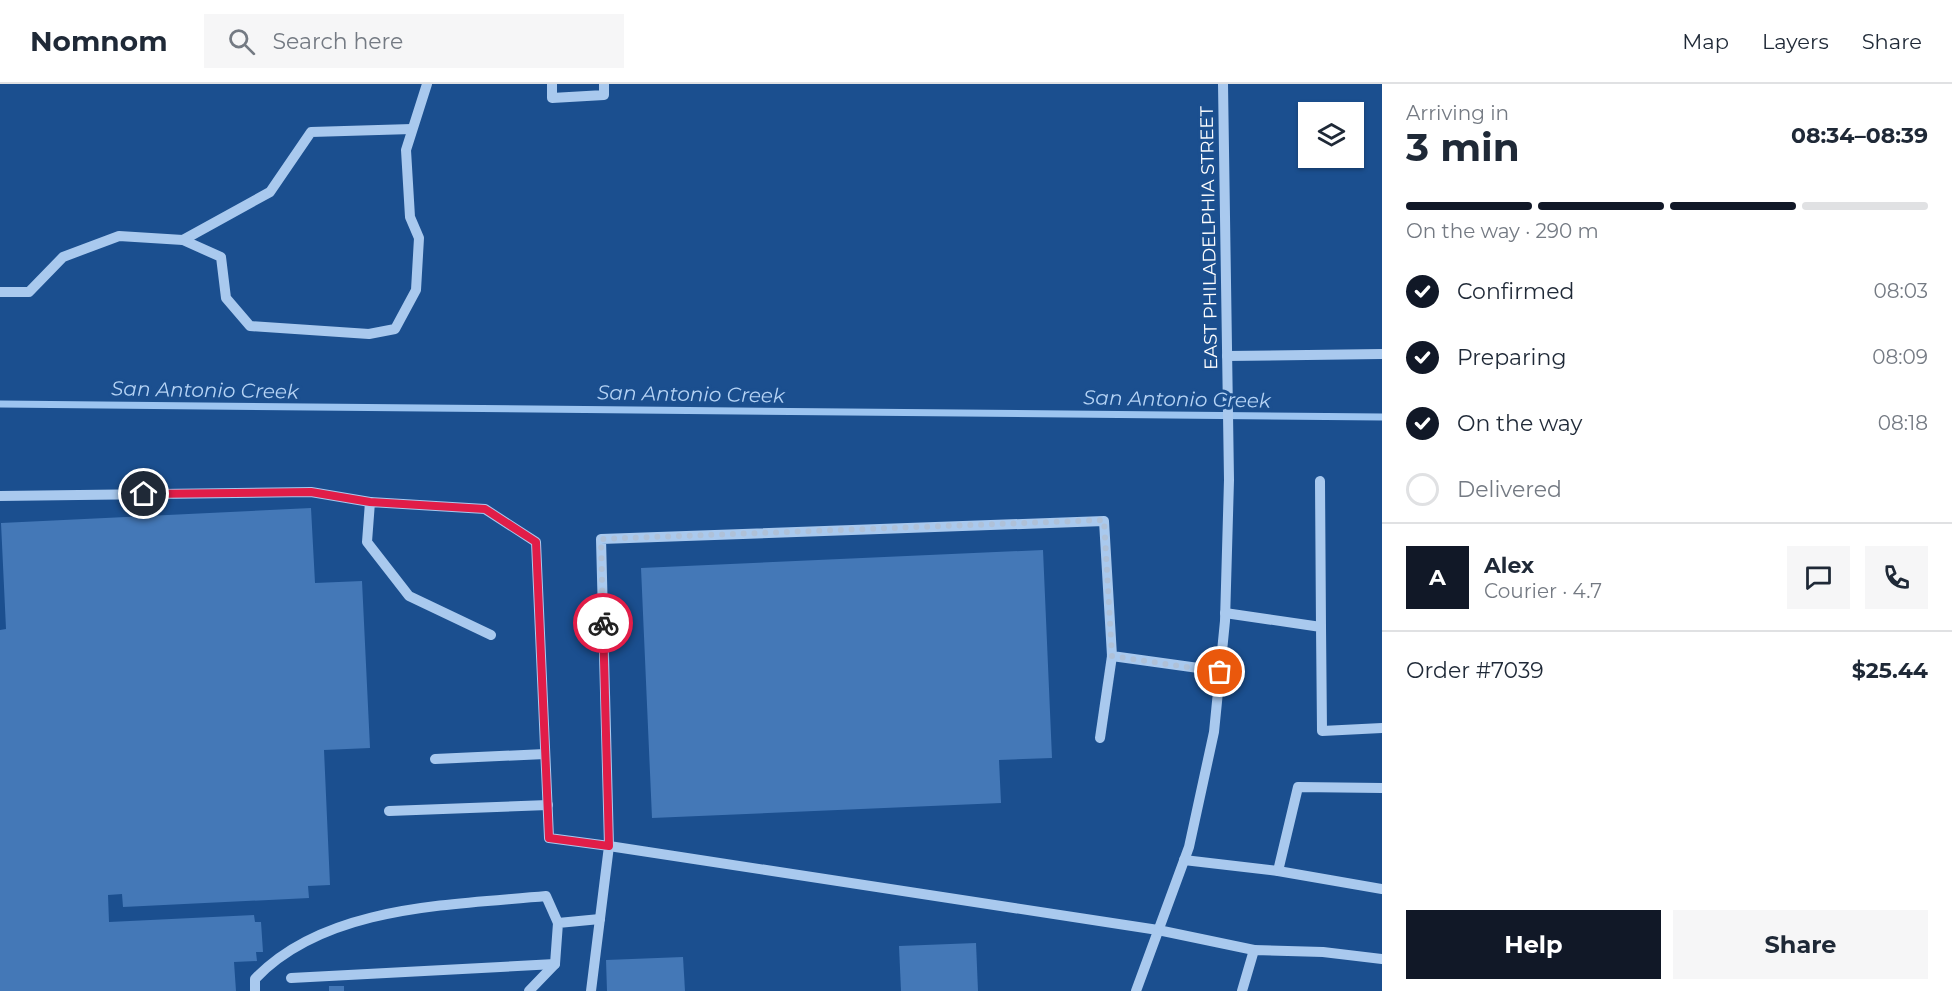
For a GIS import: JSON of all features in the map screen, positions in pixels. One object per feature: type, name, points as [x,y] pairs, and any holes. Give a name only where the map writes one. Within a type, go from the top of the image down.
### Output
[{"type":"street","points":[[0,292],[29,292],[63,257],[119,236],[183,240],[221,257],[226,298],[250,326],[369,334],[395,328],[416,290],[419,238],[410,217],[406,150],[427,84]]},
{"type":"street","points":[[552,84],[552,98],[604,95],[604,84]]},
{"type":"street","name":"EAST PHILADELPHIA STREET","points":[[1136,991],[1184,860],[1214,732],[1220,672],[1225,613],[1229,480],[1223,84]]},
{"type":"street","points":[[183,240],[270,192],[311,132],[412,129]]},
{"type":"street","points":[[1227,356],[1382,354]]},
{"type":"street","points":[[1320,481],[1322,731],[1382,728]]},
{"type":"street","points":[[0,496],[311,492],[370,502],[485,509],[536,542],[549,838],[1158,930],[1254,950],[1323,952],[1382,959]]},
{"type":"street","points":[[370,502],[367,543],[409,596],[491,635]]},
{"type":"street","points":[[591,991],[609,846],[601,539],[1104,520],[1112,656],[1100,738]]},
{"type":"street","points":[[1225,613],[1321,627]]},
{"type":"street","points":[[1112,656],[1220,672]]},
{"type":"street","points":[[435,759],[545,754]]},
{"type":"street","points":[[1278,871],[1298,787],[1382,788]]},
{"type":"street","points":[[389,811],[548,806]]},
{"type":"street","points":[[1184,860],[1278,871],[1382,889]]},
{"type":"street","points":[[255,991],[255,979],[268,964],[325,930],[423,908],[546,896],[558,923],[555,964],[530,991]]},
{"type":"street","points":[[558,923],[600,919]]},
{"type":"street","points":[[1242,991],[1254,950]]},
{"type":"street","points":[[291,978],[555,964]]},
{"type":"building","points":[[311,508],[315,583],[362,581],[370,748],[324,750],[330,885],[308,886],[309,898],[123,907],[122,894],[108,895],[109,922],[254,915],[255,922],[261,922],[263,952],[256,952],[257,961],[234,962],[236,991],[0,991],[0,630],[6,629],[1,523]]},
{"type":"building","points":[[1043,550],[1052,758],[999,760],[1001,803],[652,818],[641,568]]},
{"type":"building","points":[[976,943],[978,991],[901,991],[899,946]]},
{"type":"building","points":[[683,957],[685,991],[607,991],[606,960]]},
{"type":"building","points":[[329,986],[344,986],[344,991],[329,991]]},
{"type":"waterway","name":"San Antonio Creek","points":[[0,404],[1382,417]]},
{"type":"way so far","points":[[603,623],[601,539],[1104,520],[1112,656],[1220,672]]},
{"type":"route","points":[[144,494],[311,492],[370,502],[485,509],[536,542],[549,838],[609,846],[603,623]]}]
